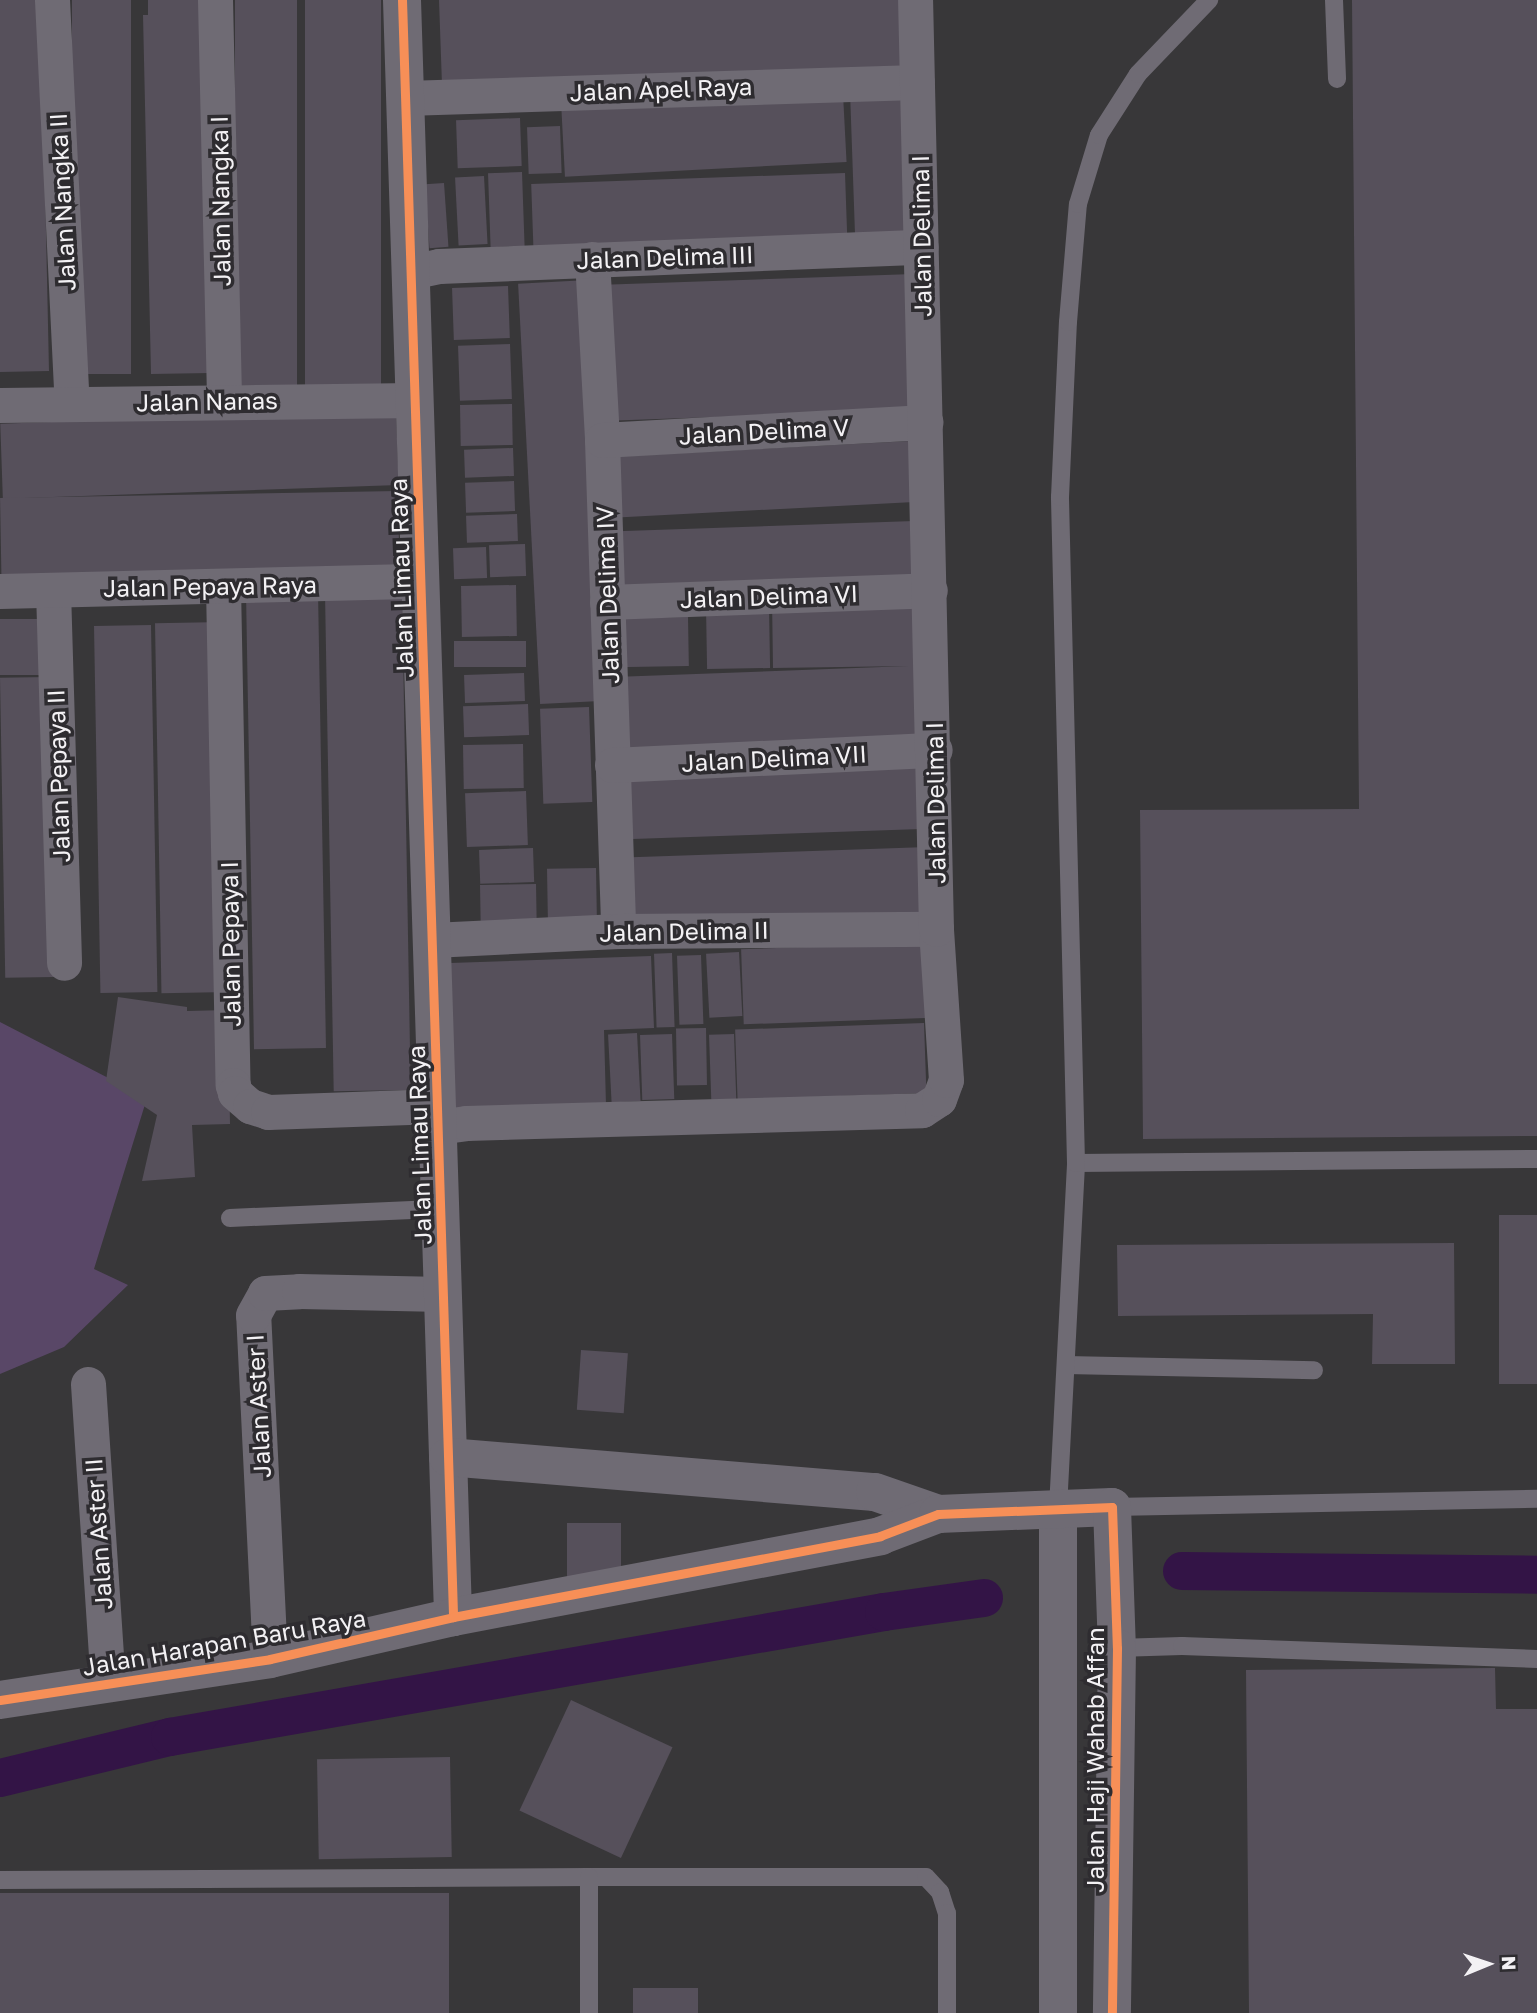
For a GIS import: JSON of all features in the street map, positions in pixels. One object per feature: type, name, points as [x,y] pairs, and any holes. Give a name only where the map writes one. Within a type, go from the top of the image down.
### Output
[{"type":"street","name":"Jalan Nangka II","points":[[52,0],[72,404]]},
{"type":"street","name":"Jalan Nangka I","points":[[215,0],[224,401]]},
{"type":"street","name":"Jalan Limau Raya","points":[[402,0],[453,1617]]},
{"type":"street","name":"Jalan Delima I","points":[[437,1116],[922,1110],[939,1099],[946,1080],[936,929],[935,750],[915,0]]},
{"type":"street","name":"Jalan Apel Raya","points":[[405,98],[918,82]]},
{"type":"street","name":"Jalan Delima III","points":[[411,272],[439,266],[921,247]]},
{"type":"street","name":"Jalan Delima IV","points":[[592,259],[602,440],[618,931]]},
{"type":"street","name":"Jalan Nanas","points":[[0,405],[415,400]]},
{"type":"street","name":"Jalan Delima V","points":[[602,440],[925,422]]},
{"type":"street","name":"Jalan Pepaya Raya","points":[[0,591],[421,581]]},
{"type":"street","name":"Jalan Pepaya I","points":[[223,586],[235,1093],[250,1106],[268,1112],[437,1116]]},
{"type":"street","name":"Jalan Pepaya II","points":[[53,590],[64,963]]},
{"type":"street","name":"Jalan Delima VI","points":[[607,602],[930,590]]},
{"type":"street","name":"Jalan Delima VII","points":[[612,765],[935,750]]},
{"type":"street","name":"Jalan Delima II","points":[[432,940],[618,931],[936,929]]},
{"type":"street","name":"Jalan Aster I","points":[[270,1659],[253,1314],[265,1293],[443,1294]]},
{"type":"street","name":"Jalan Aster II","points":[[88,1384],[108,1684]]},
{"type":"street","points":[[448,1457],[875,1492],[938,1514]]},
{"type":"street","points":[[453,1617],[880,1536],[938,1514],[1112,1507]]},
{"type":"street","name":"Jalan Haji Wahab Affan","points":[[1112,1507],[1117,1642],[1112,2013]]},
{"type":"street","name":"Jalan Haji Wahab Affan","points":[[1058,1508],[1058,2013]]},
{"type":"street","name":"Jalan Harapan Baru Raya","points":[[0,1700],[270,1659],[453,1617]]},
{"type":"street","points":[[1060,1818],[1114,1817]]},
{"type":"lane","points":[[1058,1508],[1076,1163],[1060,497],[1068,322],[1078,204],[1099,135],[1138,74],[1209,0]]},
{"type":"lane","points":[[1334,0],[1338,79]]},
{"type":"lane","points":[[1076,1163],[1537,1159]]},
{"type":"lane","points":[[230,1218],[440,1209]]},
{"type":"lane","points":[[1066,1365],[1314,1370]]},
{"type":"lane","points":[[1112,1507],[1537,1499]]},
{"type":"lane","points":[[1117,1642],[1537,1659]]},
{"type":"lane","points":[[589,1877],[589,2013]]},
{"type":"lane","points":[[0,1880],[926,1877],[940,1892],[947,1913],[947,2013]]},
{"type":"shaded area","points":[[0,1022],[147,1098],[94,1269],[128,1285],[64,1347],[0,1374]]},
{"type":"building","points":[[0,0],[41,0],[49,371],[0,372]]},
{"type":"building","points":[[72,0],[131,0],[131,374],[72,374]]},
{"type":"building","points":[[148,0],[203,0],[210,373],[151,374],[143,15],[148,15]]},
{"type":"building","points":[[235,0],[297,0],[297,385],[235,385]]},
{"type":"building","points":[[305,0],[381,0],[381,388],[305,388]]},
{"type":"building","points":[[439,0],[902,0],[905,69],[442,85]]},
{"type":"building","points":[[1352,0],[1537,0],[1537,1136],[1143,1139],[1140,810],[1359,809]]},
{"type":"building","points":[[910,90],[915,236],[855,238],[850,92]]},
{"type":"building","points":[[843,94],[847,162],[565,177],[561,109]]},
{"type":"building","points":[[520,118],[522,166],[458,168],[456,120]]},
{"type":"building","points":[[560,126],[562,173],[529,174],[527,127]]},
{"type":"building","points":[[522,172],[525,246],[491,247],[488,173]]},
{"type":"building","points":[[845,173],[847,239],[533,250],[531,184]]},
{"type":"building","points":[[484,176],[488,244],[459,245],[455,178]]},
{"type":"building","points":[[444,183],[448,247],[430,248],[425,184]]},
{"type":"building","points":[[913,274],[918,410],[609,421],[604,285]]},
{"type":"building","points":[[588,280],[610,700],[540,704],[518,284]]},
{"type":"building","points":[[508,286],[510,338],[454,340],[452,288]]},
{"type":"building","points":[[510,344],[512,399],[460,401],[458,346]]},
{"type":"building","points":[[512,404],[513,445],[461,446],[460,405]]},
{"type":"building","points":[[396,410],[399,485],[3,499],[0,424]]},
{"type":"building","points":[[911,441],[914,502],[618,517],[614,457]]},
{"type":"building","points":[[513,448],[514,476],[465,478],[464,450]]},
{"type":"building","points":[[514,481],[515,511],[466,513],[465,483]]},
{"type":"building","points":[[398,491],[399,576],[2,583],[0,498]]},
{"type":"building","points":[[517,514],[518,541],[467,543],[466,516]]},
{"type":"building","points":[[914,521],[916,583],[619,593],[617,531]]},
{"type":"building","points":[[525,544],[526,576],[490,577],[489,545]]},
{"type":"building","points":[[486,547],[487,578],[454,579],[453,548]]},
{"type":"building","points":[[516,585],[517,636],[462,637],[461,586]]},
{"type":"building","points":[[318,591],[326,1048],[254,1049],[246,592]]},
{"type":"building","points":[[402,592],[411,1090],[334,1091],[325,593]]},
{"type":"building","points":[[924,596],[920,745],[617,755],[614,677],[909,666],[773,668],[772,599]]},
{"type":"building","points":[[769,606],[770,668],[707,669],[706,607]]},
{"type":"building","points":[[688,617],[689,666],[614,667],[613,618]]},
{"type":"building","points":[[0,619],[51,619],[51,675],[0,675]]},
{"type":"building","points":[[223,622],[229,992],[161,993],[155,623]]},
{"type":"building","points":[[151,625],[157,992],[100,993],[94,626]]},
{"type":"building","points":[[454,641],[526,641],[526,667],[454,667]]},
{"type":"building","points":[[524,673],[525,701],[465,703],[464,675]]},
{"type":"building","points":[[49,677],[54,977],[5,978],[0,678]]},
{"type":"building","points":[[528,704],[529,735],[464,737],[463,706]]},
{"type":"building","points":[[589,707],[592,802],[543,804],[540,709]]},
{"type":"building","points":[[523,744],[524,788],[464,789],[463,745]]},
{"type":"building","points":[[919,766],[921,829],[625,839],[623,776]]},
{"type":"building","points":[[526,791],[528,845],[467,847],[465,793]]},
{"type":"building","points":[[927,847],[929,913],[626,924],[624,858]]},
{"type":"building","points":[[533,848],[534,882],[480,884],[479,850]]},
{"type":"building","points":[[596,868],[597,919],[548,920],[547,869]]},
{"type":"building","points":[[536,884],[537,928],[481,929],[480,885]]},
{"type":"building","points":[[923,943],[926,1018],[744,1024],[741,949]]},
{"type":"building","points":[[739,952],[742,1016],[709,1018],[706,954]]},
{"type":"building","points":[[672,953],[675,1027],[657,1028],[654,954]]},
{"type":"building","points":[[701,955],[703,1024],[679,1025],[677,956]]},
{"type":"building","points":[[651,956],[654,1028],[604,1030],[606,1105],[455,1110],[450,963]]},
{"type":"building","points":[[118,997],[187,1007],[187,1011],[228,1010],[230,1124],[192,1125],[195,1177],[142,1181],[157,1115],[106,1081]]},
{"type":"building","points":[[924,1023],[926,1093],[738,1100],[735,1030]]},
{"type":"building","points":[[706,1028],[707,1085],[677,1086],[676,1029]]},
{"type":"building","points":[[637,1033],[641,1101],[612,1102],[608,1035]]},
{"type":"building","points":[[672,1034],[674,1099],[642,1100],[640,1035]]},
{"type":"building","points":[[734,1034],[736,1099],[711,1100],[709,1035]]},
{"type":"building","points":[[1499,1215],[1537,1215],[1537,1384],[1499,1384]]},
{"type":"building","points":[[1454,1243],[1455,1364],[1372,1364],[1373,1314],[1118,1316],[1117,1245]]},
{"type":"building","points":[[581,1350],[628,1353],[624,1413],[577,1410]]},
{"type":"building","points":[[567,1523],[621,1523],[621,1579],[567,1579]]},
{"type":"building","points":[[1495,1668],[1496,1709],[1537,1709],[1537,2013],[1249,2013],[1246,1670]]},
{"type":"building","points":[[571,1700],[673,1747],[621,1858],[519,1811]]},
{"type":"building","points":[[450,1757],[452,1857],[319,1859],[317,1759]]},
{"type":"building","points":[[0,1893],[449,1893],[449,2013],[0,2013]]},
{"type":"building","points":[[633,1988],[698,1988],[698,2013],[633,2013]]},
{"type":"waterway","points":[[1182,1571],[1537,1575]]},
{"type":"waterway","points":[[0,1778],[170,1737],[884,1612],[984,1598]]},
{"type":"cycle path","points":[[402,0],[453,1617]]},
{"type":"cycle path","points":[[0,1700],[270,1659],[453,1617],[880,1536],[938,1514],[1112,1507],[1117,1648],[1112,2013]]}]
